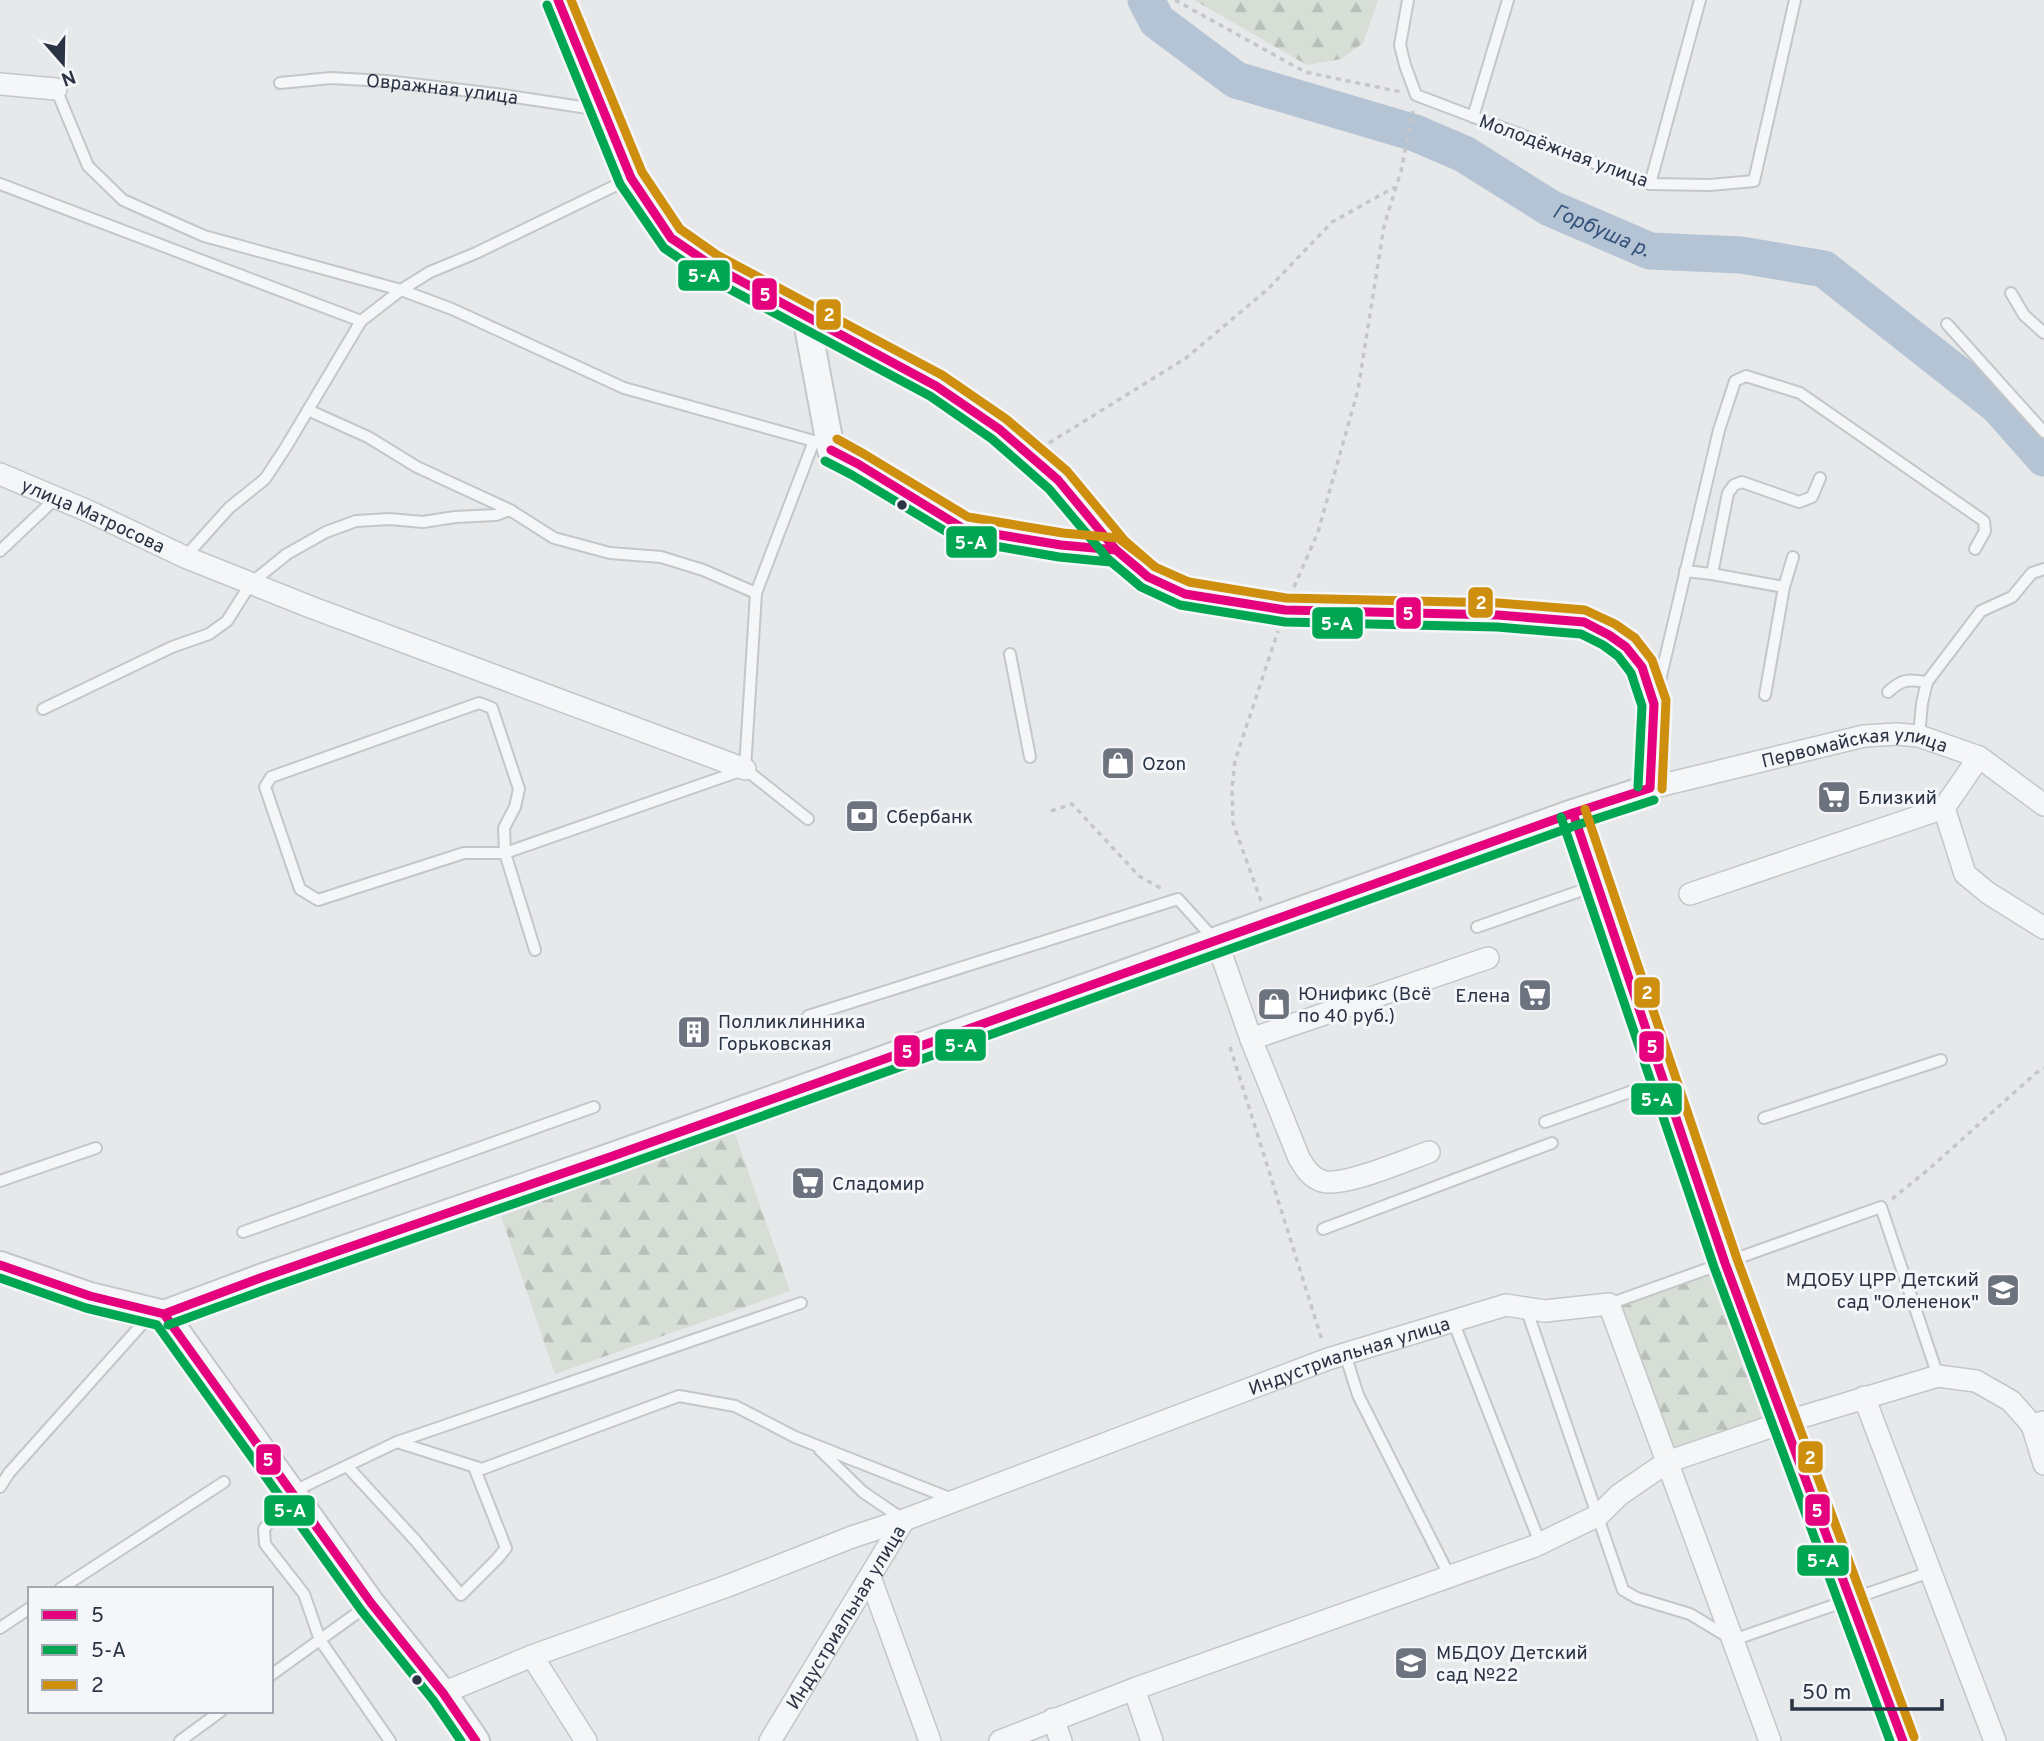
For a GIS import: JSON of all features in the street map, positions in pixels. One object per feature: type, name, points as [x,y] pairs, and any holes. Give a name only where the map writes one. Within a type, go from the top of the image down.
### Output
[{"type":"street","points":[[0,1265],[90,1296],[159,1312],[598,1162],[1573,813],[1650,788],[1654,704],[1642,667],[1626,647],[1584,622],[1498,615],[1284,610],[1185,594],[1149,578],[1116,550],[1058,480],[999,429],[936,386],[711,265],[671,238],[631,178],[558,0]]},
{"type":"street","points":[[0,84],[56,89]]},
{"type":"street","points":[[806,316],[823,445]]},
{"type":"street","name":"улица Матросова","points":[[0,474],[251,583],[745,769]]},
{"type":"street","name":"Первомайская улица","points":[[1650,788],[1864,736],[1897,734],[1919,736],[1979,757],[2044,804]]},
{"type":"street","points":[[1690,894],[1944,808],[1979,757]]},
{"type":"street","points":[[1944,808],[1965,874],[2044,928]]},
{"type":"street","points":[[1573,813],[1726,1264],[1903,1741]]},
{"type":"street","points":[[1217,942],[1251,1039],[1299,1158],[1309,1174],[1324,1182],[1346,1181],[1429,1152]]},
{"type":"street","points":[[1251,1039],[1488,958]]},
{"type":"street","points":[[1608,1304],[1770,1741]]},
{"type":"street","name":"Индустриальная улица","points":[[770,1741],[904,1520],[1336,1356],[1506,1306],[1545,1311],[1608,1304]]},
{"type":"street","points":[[159,1312],[371,1603],[443,1693],[476,1741]]},
{"type":"street","points":[[1000,1741],[1134,1689],[1540,1543],[1599,1515],[1619,1495],[1667,1462],[1784,1422],[1938,1376],[1976,1381],[2011,1401],[2038,1423],[2044,1464]]},
{"type":"street","points":[[1864,1397],[1995,1741]]},
{"type":"street","points":[[443,1693],[532,1656],[904,1520]]},
{"type":"street","points":[[870,1577],[930,1741]]},
{"type":"street","points":[[532,1656],[586,1741]]},
{"type":"street","points":[[1134,1689],[1152,1741]]},
{"type":"street","points":[[1053,1719],[1061,1741]]},
{"type":"lane","points":[[1408,0],[1400,45],[1416,95]]},
{"type":"lane","points":[[1473,117],[1508,0]]},
{"type":"lane","points":[[1650,184],[1700,0]]},
{"type":"lane","name":"Молодёжная улица","points":[[1416,95],[1650,184],[1710,185],[1754,181],[1795,0]]},
{"type":"lane","name":"Овражная улица","points":[[280,83],[331,78],[386,81],[496,94],[602,111]]},
{"type":"lane","points":[[56,89],[88,166],[123,200],[204,236],[401,290],[452,309],[624,388],[823,445],[964,529],[1061,545],[1116,550]]},
{"type":"lane","points":[[185,556],[229,508],[265,478],[361,321],[401,290],[430,272],[476,253],[631,178]]},
{"type":"lane","points":[[0,184],[361,321]]},
{"type":"lane","points":[[2011,293],[2024,315],[2044,333]]},
{"type":"lane","points":[[1948,324],[2044,432]]},
{"type":"lane","points":[[1654,704],[1719,430],[1735,381],[1746,376],[1800,393],[1984,521],[1985,531],[1975,549]]},
{"type":"lane","points":[[308,410],[368,437],[417,467],[510,510],[554,538],[610,553],[660,557],[703,570],[756,593]]},
{"type":"lane","points":[[745,769],[756,593],[823,445]]},
{"type":"lane","points":[[1712,573],[1728,493],[1734,485],[1742,482],[1799,502],[1812,497],[1820,478]]},
{"type":"lane","points":[[0,551],[56,498]]},
{"type":"lane","points":[[43,709],[172,647],[209,634],[227,621],[251,583],[287,554],[326,532],[356,521],[388,519],[423,522],[496,515],[510,510]]},
{"type":"lane","points":[[1765,695],[1784,587],[1793,557]]},
{"type":"lane","points":[[1919,736],[1927,682],[1981,611],[2012,597],[2032,573],[2044,569]]},
{"type":"lane","points":[[1685,571],[1712,573],[1784,587]]},
{"type":"lane","points":[[1010,654],[1030,757]]},
{"type":"lane","points":[[1888,692],[1899,682],[1927,682]]},
{"type":"lane","points":[[535,950],[505,853],[504,828],[515,807],[519,789],[492,708],[480,703],[271,777],[265,787],[300,889],[318,900],[464,853],[505,853],[745,769]]},
{"type":"lane","points":[[745,769],[808,819]]},
{"type":"lane","points":[[1477,927],[1598,885]]},
{"type":"lane","points":[[808,1016],[1178,899],[1217,942]]},
{"type":"lane","points":[[1764,1118],[1941,1060]]},
{"type":"lane","points":[[1545,1122],[1665,1079]]},
{"type":"lane","points":[[243,1232],[594,1107]]},
{"type":"lane","points":[[1323,1229],[1552,1143]]},
{"type":"lane","points":[[0,1181],[96,1148]]},
{"type":"lane","points":[[1608,1304],[1881,1207],[1938,1376]]},
{"type":"lane","points":[[390,1741],[320,1640],[304,1594],[265,1544],[264,1530],[292,1492],[397,1443],[801,1303]]},
{"type":"lane","points":[[1526,1308],[1623,1590],[1637,1598],[1690,1614],[1733,1640],[1930,1572]]},
{"type":"lane","points":[[0,1488],[9,1473],[159,1312]]},
{"type":"lane","points":[[1453,1321],[1540,1543]]},
{"type":"lane","points":[[1336,1356],[1449,1575]]},
{"type":"lane","points":[[397,1443],[482,1469],[679,1396],[735,1406],[795,1437],[955,1501]]},
{"type":"lane","points":[[815,1445],[863,1492],[904,1520]]},
{"type":"lane","points":[[347,1466],[461,1595],[506,1548],[474,1466]]},
{"type":"lane","points":[[63,1587],[224,1482]]},
{"type":"lane","points":[[273,1674],[371,1603]]},
{"type":"lane","points":[[0,1628],[28,1609]]},
{"type":"lane","points":[[180,1741],[218,1713]]},
{"type":"path","points":[[1175,0],[1305,72],[1416,95],[1396,186],[1384,226],[1358,390],[1318,532],[1284,610],[1234,761],[1233,822],[1269,923]]},
{"type":"path","points":[[1029,455],[1186,358],[1268,289],[1332,222],[1396,186]]},
{"type":"path","points":[[1051,811],[1072,804],[1139,876],[1178,899]]},
{"type":"path","points":[[1228,1041],[1336,1356]]},
{"type":"path","points":[[1881,1207],[1929,1169],[2044,1068]]},
{"type":"green space","points":[[1194,0],[1378,0],[1363,43],[1341,59],[1307,65]]},
{"type":"green space","points":[[734,1131],[790,1291],[555,1374],[501,1216]]},
{"type":"green space","points":[[1725,1263],[1785,1422],[1667,1462],[1609,1304]]},
{"type":"waterway","name":"Горбуша р.","points":[[1146,0],[1157,21],[1236,80],[1415,133],[1464,154],[1550,208],[1650,251],[1741,255],[1824,269],[1998,406],[2044,458]]},
{"type":"transit line","name":"5","points":[[558,0],[631,178],[671,238],[711,265],[936,386],[999,429],[1058,480],[1116,550],[1148,577],[1185,594],[1285,610],[1498,615],[1584,622],[1609,635],[1626,647],[1642,667],[1654,704],[1650,788]]},
{"type":"transit line","name":"2","points":[[571,0],[642,172],[680,229],[717,255],[942,375],[1006,419],[1067,471],[1125,541],[1155,567],[1189,582],[1286,598],[1498,603],[1585,610],[1615,624],[1635,638],[1652,660],[1666,700],[1662,789]]},
{"type":"transit line","name":"5-А","points":[[547,5],[620,184],[664,248],[705,276],[930,396],[992,439],[1049,489],[1108,559],[1141,587],[1180,605],[1285,622],[1497,627],[1581,634],[1603,645],[1618,656],[1631,673],[1642,706],[1638,787]]},
{"type":"transit line","name":"2","points":[[837,439],[968,517],[1063,533],[1118,538],[1148,561]]},
{"type":"transit line","name":"5","points":[[831,450],[964,529],[1061,545],[1116,550],[1140,570]]},
{"type":"transit line","name":"5-А","points":[[825,461],[960,540],[1059,557],[1111,562],[1132,579]]},
{"type":"transit line","name":"5","points":[[164,1314],[1573,813],[1650,788]]},
{"type":"transit line","name":"5-А","points":[[168,1325],[1654,800]]},
{"type":"transit line","name":"2","points":[[1585,809],[1737,1259],[1914,1737]]},
{"type":"transit line","name":"5","points":[[1573,813],[1725,1263],[1903,1741]]},
{"type":"transit line","name":"5-А","points":[[1561,817],[1714,1267],[1890,1741]]},
{"type":"transit line","name":"5","points":[[0,1265],[90,1296],[164,1314],[371,1603],[443,1693],[476,1741]]},
{"type":"transit line","name":"5-А","points":[[0,1278],[86,1308],[157,1325],[361,1610],[433,1700],[461,1741]]},
{"type":"place","name":"Ozon","points":[[1118,763]]},
{"type":"place","name":"Близкий","points":[[1834,797]]},
{"type":"place","name":"Сбербанк","points":[[862,816]]},
{"type":"place","name":"Елена","points":[[1535,995]]},
{"type":"place","name":"Юнификс (Всё по 40 руб.)","points":[[1274,1004]]},
{"type":"place","name":"Полликлинника Горьковская","points":[[694,1032]]},
{"type":"place","name":"Сладомир","points":[[808,1183]]},
{"type":"place","name":"МДОБУ ЦРР Детский сад \"Олененок\"","points":[[2003,1290]]},
{"type":"place","name":"МБДОУ Детский сад №22","points":[[1411,1663]]}]
